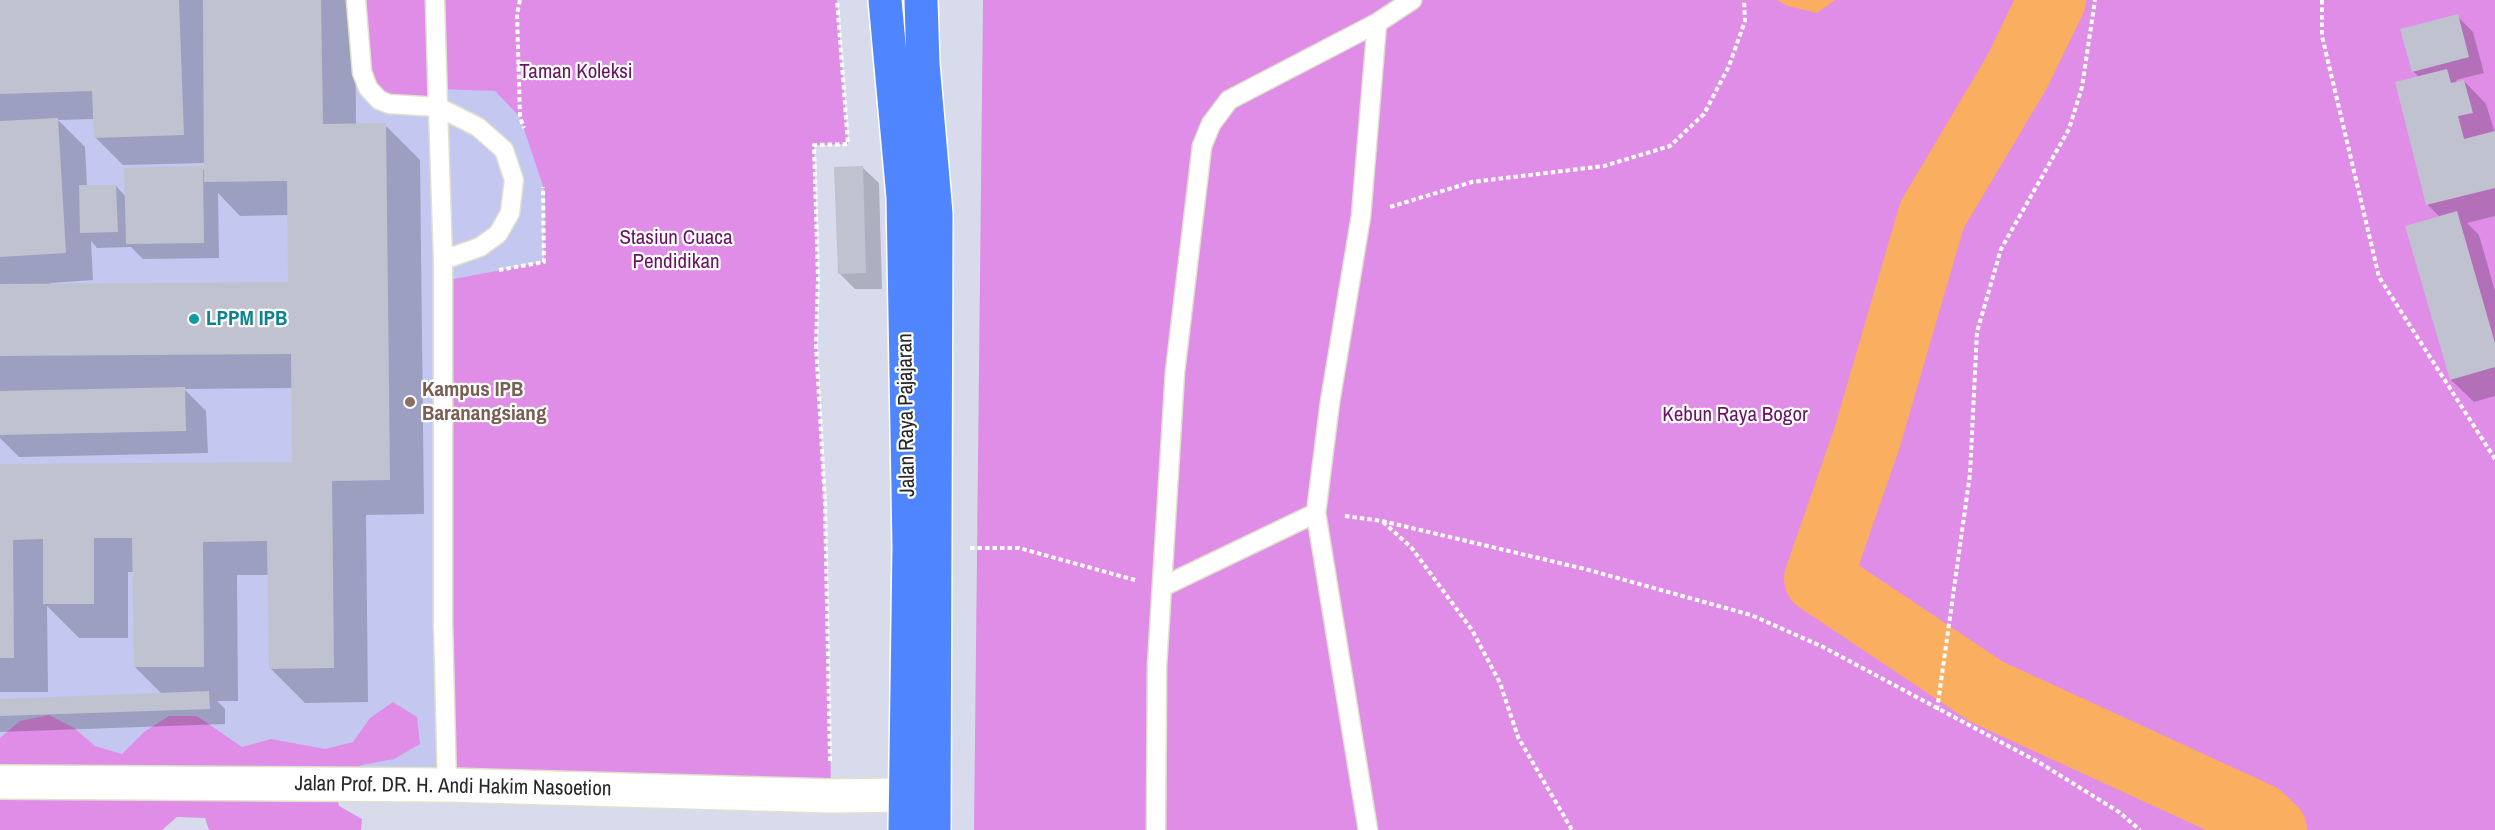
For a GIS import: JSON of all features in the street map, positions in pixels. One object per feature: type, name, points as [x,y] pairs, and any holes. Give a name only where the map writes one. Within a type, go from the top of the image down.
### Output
[{"type":"highway","name":"Jalan Raya Pajajaran","points":[[885,0],[903,197],[909,547],[904,830]]},
{"type":"highway","points":[[921,0],[929,154],[936,214],[934,830]]},
{"type":"highway","points":[[903,197],[927,92]]},
{"type":"street","name":"Jalan Prof. DR. H. Andi Hakim Nasoetion","points":[[0,782],[447,785],[831,796],[905,795]]},
{"type":"lane","points":[[356,0],[362,72],[368,88],[379,100],[389,104],[438,107],[477,127],[504,150],[514,180],[510,213],[498,234],[480,247],[443,260]]},
{"type":"lane","points":[[435,0],[443,260],[443,623],[447,785]]},
{"type":"lane","points":[[1156,830],[1157,666],[1174,372],[1202,146],[1211,124],[1229,99],[1377,23],[1412,0]]},
{"type":"lane","points":[[1368,830],[1316,513],[1330,402],[1360,216],[1377,23]]},
{"type":"lane","points":[[1162,587],[1316,513]]},
{"type":"path","points":[[831,796],[825,503],[816,345],[818,278],[814,145],[848,144],[837,0]]},
{"type":"path","points":[[1360,216],[1472,182],[1604,166],[1671,146],[1704,114],[1729,66],[1745,21],[1744,0]]},
{"type":"path","points":[[1937,710],[1970,474],[1977,332],[2001,249],[2069,129],[2082,87],[2095,0]]},
{"type":"path","points":[[2322,0],[2322,36],[2379,277],[2495,459]]},
{"type":"path","points":[[1316,513],[1382,521],[1585,569],[1750,615],[1823,647],[1937,710],[2040,763],[2119,812],[2140,830]]},
{"type":"path","points":[[1382,521],[1411,547],[1472,630],[1500,683],[1518,737],[1572,830]]},
{"type":"path","points":[[934,547],[1019,548],[1162,587]]},
{"type":"shaded area","name":"Kampus IPB Baranangsiang","points":[[0,0],[837,0],[848,144],[814,145],[818,278],[817,342],[827,576],[831,796],[0,772]]},
{"type":"shaded area","points":[[1777,0],[1835,0],[1817,13],[1788,6]]},
{"type":"green space","points":[[356,0],[837,0],[848,144],[814,145],[818,278],[817,342],[827,576],[831,796],[447,785],[443,281],[544,262],[545,192],[520,117],[495,91],[438,89],[438,107],[389,104],[368,88]]},
{"type":"green space","name":"Kebun Raya Bogor","points":[[983,0],[2495,0],[2495,830],[974,830]]},
{"type":"green space","points":[[393,702],[417,717],[420,744],[394,759],[362,765],[334,779],[339,806],[362,819],[361,830],[209,830],[205,818],[177,817],[162,830],[0,830],[0,738],[20,721],[49,715],[74,728],[95,746],[122,754],[144,732],[169,716],[197,716],[242,747],[271,739],[325,749],[353,742],[370,718]]},
{"type":"building","points":[[0,0],[179,0],[184,135],[94,138],[92,91],[0,94]]},
{"type":"building","name":"LPPM IPB","points":[[203,0],[321,0],[323,124],[386,123],[390,480],[332,481],[334,668],[269,669],[267,541],[203,542],[204,667],[134,667],[132,538],[94,538],[94,604],[43,604],[43,539],[13,540],[14,658],[0,658],[0,464],[292,462],[291,354],[0,356],[0,284],[288,282],[287,181],[204,182]]},
{"type":"building","points":[[2458,14],[2469,57],[2412,72],[2400,29]]},
{"type":"building","points":[[2447,69],[2451,83],[2464,80],[2473,113],[2458,116],[2464,139],[2495,131],[2495,188],[2426,205],[2395,82]]},
{"type":"building","points":[[58,118],[66,253],[0,257],[0,121]]},
{"type":"building","points":[[203,166],[204,243],[126,244],[124,168]]},
{"type":"building","points":[[863,166],[866,273],[838,274],[834,167]]},
{"type":"building","points":[[79,185],[116,185],[118,232],[80,233]]},
{"type":"building","points":[[2457,211],[2495,343],[2495,367],[2450,380],[2405,226]]},
{"type":"building","points":[[185,387],[186,431],[0,435],[0,391]]},
{"type":"building","points":[[209,691],[210,709],[0,716],[0,699]]},
{"type":"waterway","points":[[2052,0],[2017,72],[1932,215],[1867,438],[1818,579],[1987,692],[2259,817],[2273,830]]},
{"type":"place","name":"LPPM IPB","points":[[194,319]]},
{"type":"place","name":"Kampus IPB Baranangsiang","points":[[410,402]]},
{"type":"park label","name":"Taman Koleksi","points":[[576,72]]},
{"type":"park label","name":"Stasiun Cuaca Pendidikan","points":[[676,250]]}]
